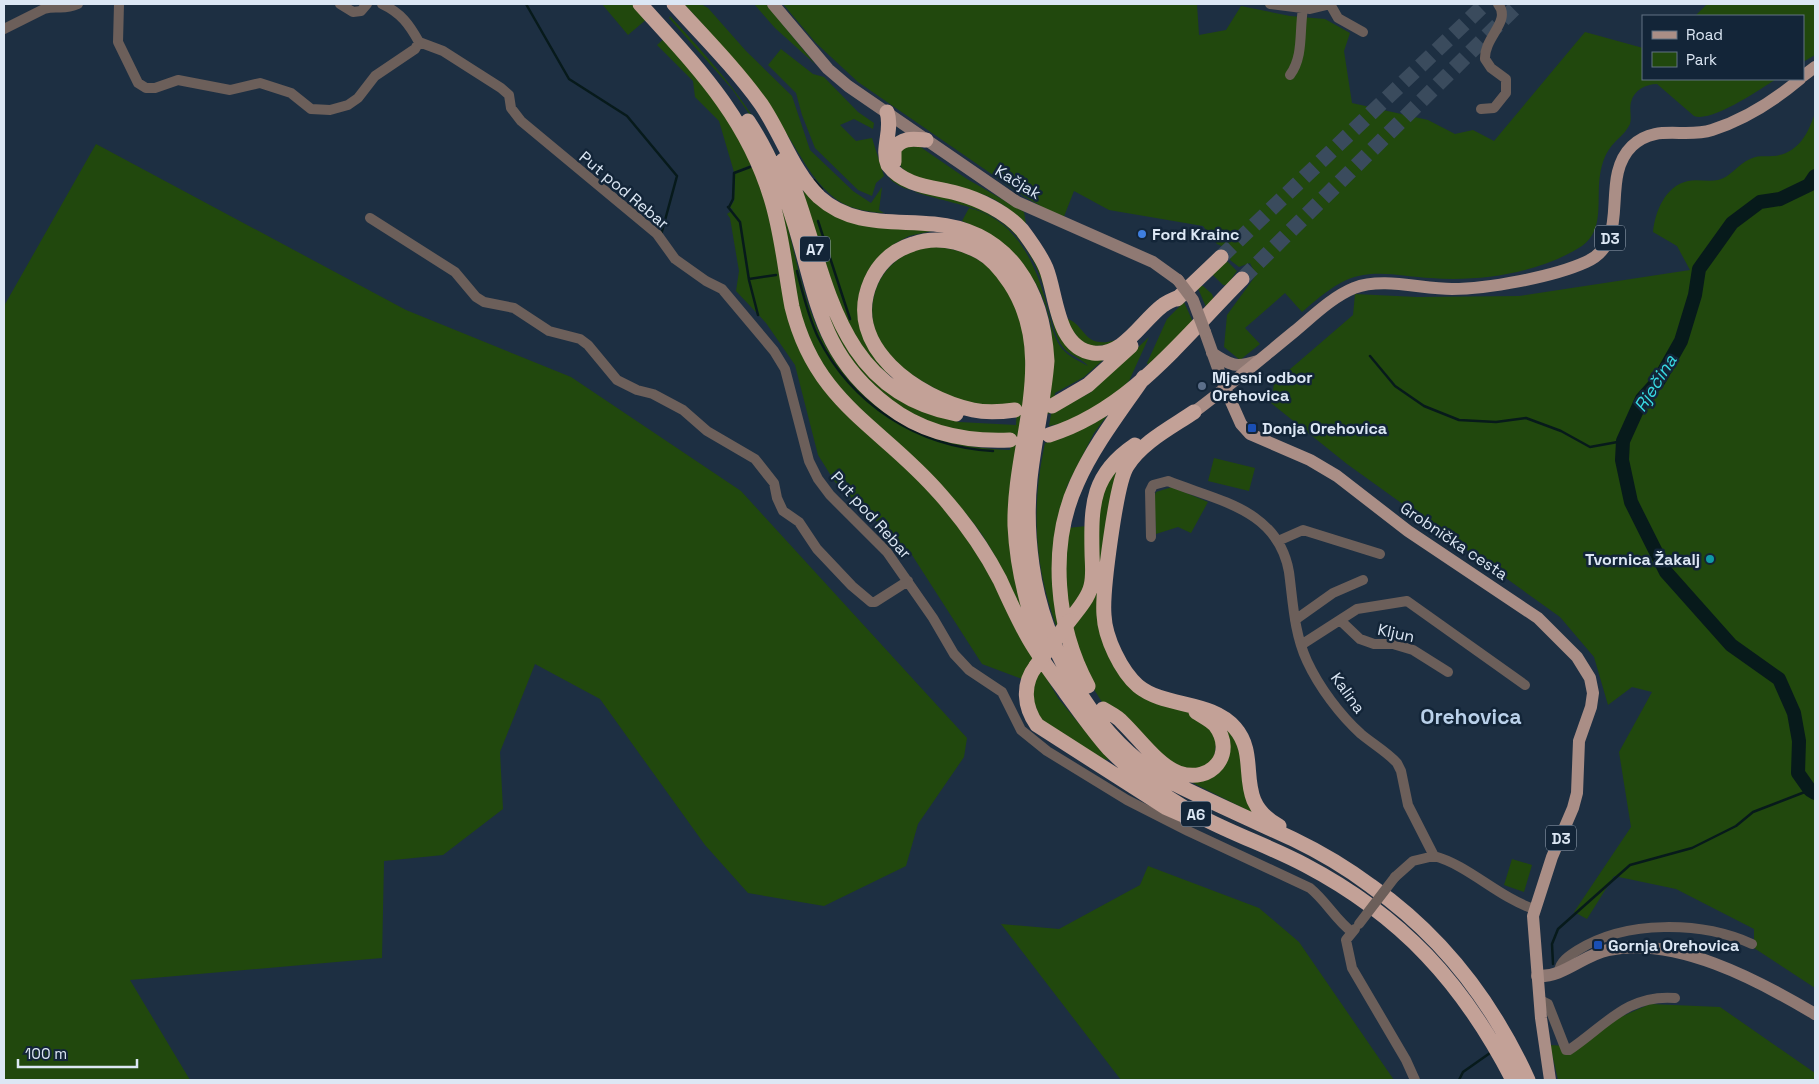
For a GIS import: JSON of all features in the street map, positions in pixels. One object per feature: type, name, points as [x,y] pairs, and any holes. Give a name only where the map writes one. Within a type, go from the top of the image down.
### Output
[{"type":"highway","points":[[640,4],[718,92],[749,142],[771,198],[796,324],[811,360],[841,400],[863,423],[916,469],[962,520],[998,578],[1028,637],[1066,692]]},
{"type":"highway","name":"A7","points":[[648,4],[722,85],[764,149],[783,190],[824,328],[843,361],[853,374],[873,394],[903,417],[926,428],[967,438],[1010,440]]},
{"type":"highway","name":"A7","points":[[666,4],[730,74],[751,102],[773,138],[795,187],[837,318],[856,351],[868,367],[885,382],[930,407],[964,416],[995,418],[1015,413],[982,411],[947,402],[910,383],[882,356],[870,335],[865,306],[872,278],[888,258],[913,244],[937,240],[956,242],[984,254],[996,264],[1023,305],[1031,332],[1034,367],[1016,501],[1018,557],[1024,592],[1034,625],[1046,655],[1066,692]]},
{"type":"highway","points":[[674,4],[747,85],[768,116],[808,184],[829,205],[856,218],[872,221],[932,224],[968,231],[1000,248],[1023,276],[1038,308],[1046,343],[1046,378],[1030,480],[1029,504],[1032,566],[1041,606],[1067,669],[1103,724],[1149,769],[1181,787]]},
{"type":"highway","points":[[887,112],[890,130],[885,157],[888,166],[909,182],[957,194],[983,203],[1004,215],[1020,228],[1037,250],[1046,269],[1065,332],[1076,346],[1084,351],[1099,353],[1116,348],[1161,306],[1179,297]]},
{"type":"highway","points":[[899,175],[894,160],[896,146],[906,140],[926,140]]},
{"type":"highway","points":[[1053,402],[1081,390],[1111,366],[1221,257]]},
{"type":"highway","points":[[1049,436],[1070,429],[1099,414],[1124,397],[1242,279]]},
{"type":"highway","points":[[1144,378],[1099,440],[1086,464],[1067,512],[1061,547],[1060,599],[1071,648],[1087,686],[1103,709],[1139,752],[1181,787]]},
{"type":"highway","points":[[1194,412],[1133,457],[1120,481],[1104,615],[1113,648],[1132,679],[1149,692],[1218,714],[1237,730],[1245,749],[1250,789],[1257,808],[1266,818],[1295,835],[1309,847]]},
{"type":"highway","points":[[1166,431],[1145,439],[1125,452],[1099,482],[1092,511],[1092,586],[1086,599],[1036,666],[1028,682],[1026,699],[1031,715],[1044,731],[1172,811],[1208,820]]},
{"type":"highway","name":"A6","points":[[1066,692],[1085,721],[1109,748],[1147,782],[1208,820],[1304,865],[1357,896],[1403,932],[1443,971],[1480,1022],[1514,1080]]},
{"type":"highway","points":[[1103,709],[1122,721],[1171,770],[1187,775],[1207,773],[1216,767],[1222,756],[1219,734],[1211,722],[1182,703]]},
{"type":"highway","name":"A6","points":[[1181,787],[1222,808],[1309,847],[1373,887],[1434,939],[1461,968],[1490,1007],[1515,1051],[1528,1080]]},
{"type":"main road","name":"Kačjak","points":[[773,4],[828,69],[848,86],[926,140],[1017,202],[1154,262],[1178,280],[1193,300],[1225,388]]},
{"type":"main road","name":"D3","points":[[1804,76],[1815,67]]},
{"type":"main road","name":"D3","points":[[1225,388],[1343,294],[1354,288],[1372,284],[1464,288],[1539,277],[1585,263],[1601,252],[1608,242],[1614,222],[1617,170],[1622,158],[1637,142],[1656,133],[1696,133],[1718,128],[1768,102],[1798,80]]},
{"type":"main road","points":[[1212,353],[1224,362],[1238,366],[1258,361]]},
{"type":"main road","points":[[1194,412],[1225,388]]},
{"type":"main road","name":"Grobnička cesta","points":[[1225,388],[1240,424],[1250,434],[1310,460],[1337,476],[1408,531],[1538,618],[1577,657],[1585,669],[1593,693],[1591,707],[1580,741],[1577,793],[1574,808],[1552,857],[1534,909]]},
{"type":"main road","name":"D3","points":[[1534,909],[1533,924],[1537,976],[1550,1080]]},
{"type":"main road","points":[[1537,976],[1559,972],[1592,955],[1623,947],[1640,946],[1717,964],[1815,1014]]},
{"type":"street","points":[[4,30],[44,9],[52,7],[66,9],[78,4]]},
{"type":"street","points":[[119,4],[118,42],[138,83],[146,88],[155,88],[178,80],[230,90],[260,83],[291,93],[311,109],[330,110],[348,105],[358,98],[375,76],[415,49],[419,42],[409,23],[399,12],[382,4]]},
{"type":"street","points":[[340,4],[353,12],[361,11],[367,4]]},
{"type":"street","points":[[1270,4],[1302,9],[1323,8],[1331,4],[1338,18],[1363,32]]},
{"type":"street","points":[[1481,109],[1494,108],[1506,93],[1508,84],[1503,74],[1491,68],[1485,59],[1490,38],[1503,18],[1504,12],[1498,4]]},
{"type":"street","points":[[1290,75],[1296,66],[1302,30],[1302,9]]},
{"type":"street","name":"Put pod Rebar","points":[[370,218],[456,272],[476,297],[484,302],[514,308],[549,331],[580,339],[588,345],[617,380],[632,388],[653,394],[683,410],[707,431],[755,459],[774,483],[777,498],[783,511],[799,522],[817,549],[852,586],[871,602],[875,602],[908,581],[888,552],[830,495],[818,479],[809,461],[785,369],[774,351],[722,290],[675,259],[657,234],[521,121],[511,108],[509,95],[501,88],[443,50],[419,42]]},
{"type":"street","name":"Kalina","points":[[1151,537],[1150,491],[1153,485],[1168,481],[1250,513],[1265,524],[1278,541],[1288,570],[1295,620],[1307,662],[1341,714],[1353,727],[1397,763],[1401,772],[1408,805],[1434,856]]},
{"type":"street","points":[[1278,541],[1303,530],[1380,554]]},
{"type":"street","points":[[1295,620],[1333,593],[1363,580]]},
{"type":"street","points":[[908,581],[954,654],[969,670],[1002,692],[1021,730],[1047,750],[1164,820],[1299,882],[1321,897],[1334,916],[1356,928]]},
{"type":"street","points":[[1301,645],[1357,609],[1401,600],[1412,602],[1435,622],[1458,635],[1525,685]]},
{"type":"street","name":"Kljun","points":[[1340,620],[1360,639],[1374,644],[1393,644],[1413,650],[1448,672]]},
{"type":"street","points":[[1415,1080],[1406,1060],[1352,968],[1346,940],[1396,876],[1413,861],[1434,856],[1449,862],[1517,903],[1534,909]]},
{"type":"street","points":[[1559,972],[1562,962],[1585,945],[1596,940],[1630,931],[1686,928],[1730,936],[1752,944]]},
{"type":"street","points":[[1540,1000],[1548,1004],[1562,1043],[1566,1050],[1569,1050],[1624,1008],[1651,1000],[1675,998]]},
{"type":"green space","points":[[602,4],[636,4],[648,18],[628,35]]},
{"type":"green space","points":[[684,4],[701,4],[708,8],[746,51],[792,96],[810,150],[853,191],[871,203],[882,187],[879,210],[884,213],[870,212],[849,206],[824,188],[751,82]]},
{"type":"green space","points":[[754,4],[766,4],[815,64],[775,28]]},
{"type":"green space","points":[[783,4],[1197,4],[1199,35],[1226,30],[1241,6],[1290,16],[1325,19],[1350,33],[1344,51],[1352,103],[1428,120],[1455,134],[1473,130],[1494,141],[1585,32],[1642,48],[1642,80],[1774,80],[1736,104],[1712,115],[1702,117],[1694,116],[1657,84],[1649,85],[1638,91],[1631,102],[1630,124],[1609,149],[1603,161],[1599,184],[1597,223],[1594,232],[1582,246],[1565,255],[1529,269],[1489,277],[1450,279],[1388,274],[1363,275],[1346,280],[1302,312],[1285,293],[1245,328],[1260,344],[1240,360],[1224,347],[1227,315],[1256,275],[1250,263],[1239,267],[1230,260],[1233,251],[1217,244],[1203,226],[1109,210],[1074,191],[1063,219],[1025,197],[858,82],[816,43]]},
{"type":"green space","points":[[1707,4],[1815,4],[1815,55],[1804,61],[1804,15],[1696,15]]},
{"type":"green space","points":[[670,16],[731,86],[770,144],[781,166],[841,336],[928,412],[959,422],[1016,425],[1017,405],[972,405],[957,401],[913,376],[894,360],[884,349],[877,337],[873,323],[874,296],[878,283],[886,271],[896,261],[913,251],[931,247],[956,250],[975,258],[992,270],[1012,296],[1022,329],[1026,367],[1023,608],[1019,606],[996,558],[975,524],[947,494],[884,435],[844,394],[812,348],[795,297],[787,255],[781,199],[810,310],[825,344],[841,369],[859,390],[902,423],[954,443],[981,448],[1010,450],[1012,435],[964,431],[938,425],[920,418],[887,397],[859,369],[836,337],[761,131],[732,89],[669,18]]},
{"type":"green space","points":[[666,37],[701,75],[756,163],[734,172],[719,121],[695,97],[693,81],[657,45]]},
{"type":"green space","points":[[781,49],[813,74],[824,77],[858,112],[874,123],[873,129],[854,119],[840,125],[856,141],[872,138],[884,176],[876,183],[872,196],[858,190],[815,148],[802,115],[796,93],[768,65]]},
{"type":"green space","points":[[1815,113],[1815,988],[1754,948],[1754,929],[1676,889],[1614,876],[1587,919],[1574,912],[1631,827],[1619,752],[1652,692],[1632,687],[1608,705],[1594,657],[1560,617],[1347,464],[1271,403],[1274,383],[1353,315],[1355,294],[1417,297],[1519,296],[1690,270],[1677,246],[1653,232],[1656,216],[1667,194],[1673,188],[1688,181],[1714,181],[1723,178],[1753,158],[1773,156],[1789,151],[1801,142]]},
{"type":"green space","points":[[96,144],[406,310],[571,377],[741,491],[967,738],[964,757],[918,824],[906,866],[824,906],[748,893],[705,845],[600,699],[535,664],[500,752],[503,809],[443,855],[384,861],[382,958],[130,980],[190,1080],[4,1080],[4,306]]},
{"type":"green space","points":[[919,146],[967,179],[1024,212],[1026,224],[1006,207],[982,194],[937,184],[913,176],[905,171],[900,165],[899,160],[903,147]]},
{"type":"green space","points":[[757,165],[797,338],[946,507],[984,562],[1036,661],[1025,680],[982,664],[912,555],[835,482],[818,455],[795,365],[766,323],[736,291],[739,271],[730,218],[727,214],[733,210],[730,207],[734,201],[735,174]]},
{"type":"green space","points":[[889,176],[911,190],[902,187]]},
{"type":"green space","points":[[803,190],[827,210],[932,231],[909,236],[894,244],[860,304],[904,384],[886,373],[871,358],[848,324],[808,211]]},
{"type":"green space","points":[[913,191],[952,199],[980,208],[1012,228],[1037,260],[1056,323],[1104,359],[1084,377],[1055,393],[1051,413],[1047,414],[1052,348],[1051,327],[1046,307],[1038,288],[1014,255],[981,230],[962,221],[969,208],[999,222],[1021,245],[1037,275],[1057,341],[1069,355],[1088,366],[1068,352],[1059,342],[1046,293],[1031,256],[1015,235],[995,218],[970,207]]},
{"type":"green space","points":[[1226,260],[1237,271],[1227,285],[1223,285],[1212,274]]},
{"type":"green space","points":[[1197,286],[1203,286],[1212,294],[1214,300],[1206,307]]},
{"type":"green space","points":[[1184,302],[1193,322],[1148,365],[1147,363],[1167,319]]},
{"type":"green space","points":[[1065,318],[1072,321],[1086,335],[1097,342],[1116,340],[1116,342],[1096,346],[1084,344]]},
{"type":"green space","points":[[1149,337],[1129,381],[1111,398],[1069,422],[1049,426],[1051,414],[1091,392]]},
{"type":"green space","points":[[1109,413],[1094,433],[1067,486],[1059,524],[1069,658],[1049,605],[1043,579],[1037,526],[1040,472],[1045,443],[1060,439]]},
{"type":"green space","points":[[1131,453],[1102,590],[1120,667],[1191,712],[1217,737],[1213,766],[1181,772],[1105,707],[1092,686],[1071,626],[1088,604],[1101,490]]},
{"type":"green space","points":[[1214,458],[1255,468],[1249,491],[1208,481]]},
{"type":"green space","points":[[1172,487],[1208,502],[1191,533],[1178,527],[1156,534],[1154,498],[1156,492]]},
{"type":"green space","points":[[1087,526],[1087,583],[1069,617],[1064,583],[1067,528]]},
{"type":"green space","points":[[1040,667],[1058,698],[1109,760],[1102,759],[1042,723],[1031,695]]},
{"type":"green space","points":[[1213,716],[1235,738],[1257,815],[1181,777],[1220,768]]},
{"type":"green space","points":[[1512,859],[1532,865],[1524,892],[1504,885]]},
{"type":"green space","points":[[1148,866],[1259,908],[1299,942],[1394,1080],[1121,1080],[1001,924],[1059,929],[1140,885]]},
{"type":"green space","points":[[1650,1004],[1720,1007],[1815,1073],[1815,1080],[1558,1080],[1550,1045],[1567,1046],[1598,1027]]},
{"type":"waterway","points":[[526,4],[569,79],[627,116],[677,176],[661,235]]},
{"type":"waterway","points":[[729,207],[733,199],[734,173],[750,167]]},
{"type":"waterway","name":"Rječina","points":[[1815,176],[1809,185],[1780,199],[1760,202],[1732,223],[1699,269],[1695,295],[1681,341],[1659,380],[1642,399],[1623,441],[1622,460],[1631,502],[1666,572],[1731,645],[1779,679],[1794,713],[1799,741],[1798,773],[1810,790],[1815,793]]},
{"type":"waterway","points":[[814,180],[822,189]]},
{"type":"waterway","points":[[728,207],[740,222],[749,280],[758,315]]},
{"type":"waterway","points":[[818,221],[850,319]]},
{"type":"waterway","points":[[797,271],[818,337],[832,361],[849,383],[869,402],[890,418],[914,431],[939,441],[965,448],[993,451]]},
{"type":"waterway","points":[[749,279],[776,275]]},
{"type":"waterway","points":[[1370,356],[1395,386],[1424,406],[1459,420],[1496,422],[1526,418],[1561,431],[1590,447],[1623,441]]},
{"type":"waterway","points":[[1553,964],[1552,944],[1558,929],[1630,865],[1692,848],[1736,826],[1753,812],[1810,790]]},
{"type":"waterway","points":[[1459,1080],[1463,1072],[1490,1053]]},
{"type":"tunnel","points":[[1221,257],[1485,4]]},
{"type":"tunnel","points":[[1242,279],[1519,4]]},
{"type":"place","name":"Ford Krainc","points":[[1142,234]]},
{"type":"place","name":"Mjesni odbor Orehovica","points":[[1202,386]]},
{"type":"place","name":"Donja Orehovica","points":[[1252,428]]},
{"type":"place","name":"Tvornica Žakalj","points":[[1710,559]]},
{"type":"place","name":"Gornja Orehovica","points":[[1598,945]]},
{"type":"district","name":"Orehovica","points":[[1471,716]]}]
